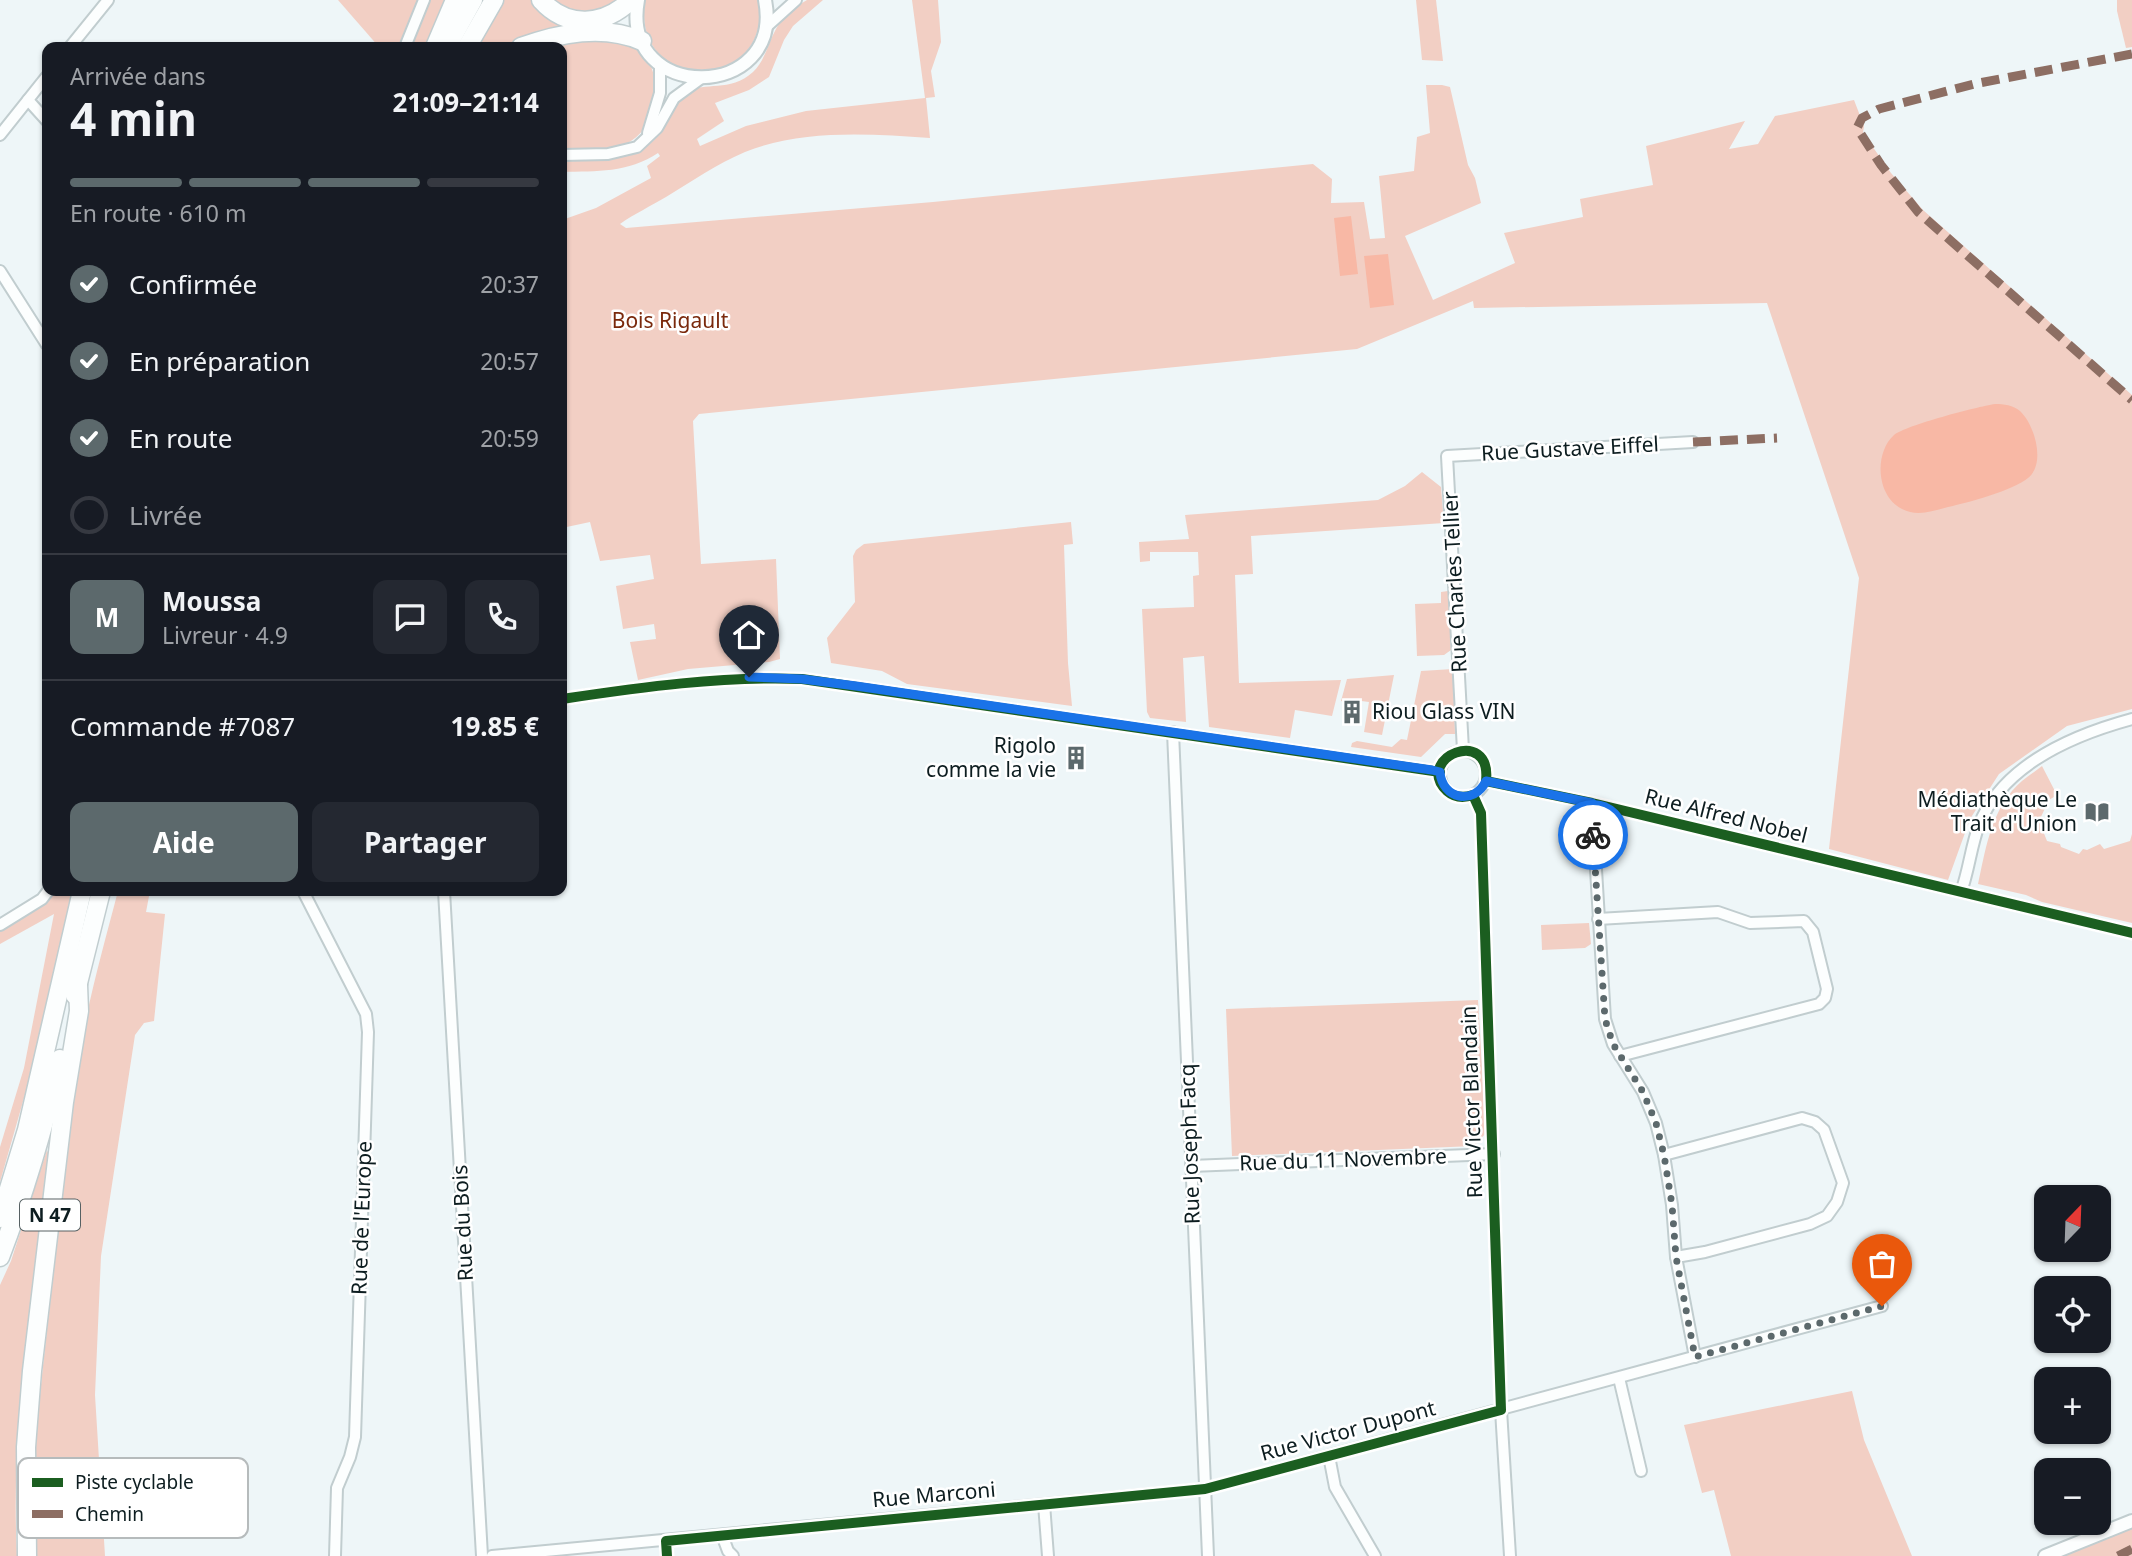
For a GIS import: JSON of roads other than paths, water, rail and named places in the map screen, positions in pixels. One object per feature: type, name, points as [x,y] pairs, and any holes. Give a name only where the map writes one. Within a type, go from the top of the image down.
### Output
[{"type":"highway","points":[[437,42],[455,0]]},
{"type":"highway","points":[[450,42],[473,0]]},
{"type":"highway","points":[[470,42],[494,0]]},
{"type":"highway","points":[[541,0],[559,16],[569,20],[589,21],[611,16],[631,0]]},
{"type":"highway","points":[[539,42],[572,33],[594,31],[613,32],[642,41]]},
{"type":"highway","name":"N 47","points":[[0,1217],[27,1130],[81,896]]},
{"type":"highway","name":"N 47","points":[[26,1458],[32,1371],[64,1102],[79,1011],[78,985],[100,896]]},
{"type":"highway","points":[[0,1257],[23,1197],[40,1141],[78,985]]},
{"type":"highway","name":"N 47","points":[[27,1538],[27,1556]]},
{"type":"street","points":[[74,42],[108,0]]},
{"type":"street","points":[[407,42],[424,0]]},
{"type":"street","points":[[638,0],[637,24],[642,41],[650,53],[660,64],[679,75],[700,79],[727,73],[745,62],[757,47],[765,28],[765,0]]},
{"type":"street","points":[[765,28],[796,0]]},
{"type":"street","points":[[645,139],[660,93],[660,64]]},
{"type":"street","points":[[567,155],[623,152],[637,147],[657,128],[674,98],[700,79]]},
{"type":"street","points":[[0,135],[42,82]]},
{"type":"street","points":[[28,100],[42,115]]},
{"type":"street","points":[[0,271],[42,337]]},
{"type":"street","name":"Rue Gustave Eiffel","points":[[1447,456],[1693,442]]},
{"type":"street","name":"Rue Charles Tellier","points":[[1447,456],[1463,750]]},
{"type":"street","points":[[567,698],[706,680],[749,677],[802,679],[1440,772]]},
{"type":"street","points":[[1961,892],[1970,867],[1978,827],[1989,803],[2006,783],[2033,761],[2067,742],[2132,719]]},
{"type":"street","name":"Rue Joseph Facq","points":[[1173,733],[1208,1556]]},
{"type":"street","points":[[1463,750],[1479,756],[1487,772],[1483,787],[1466,797],[1452,795],[1443,785],[1440,772],[1441,765],[1450,754],[1463,750]]},
{"type":"street","name":"Rue Alfred Nobel","points":[[1486,781],[1592,803],[2132,933]]},
{"type":"street","name":"Rue Victor Blandain","points":[[1473,795],[1481,813],[1501,1410],[1510,1556]]},
{"type":"street","points":[[1592,803],[1605,1019],[1613,1044],[1643,1092],[1656,1123],[1664,1155],[1672,1205],[1676,1257],[1695,1357]]},
{"type":"street","points":[[0,925],[44,896]]},
{"type":"street","name":"Rue de l'Europe","points":[[306,896],[366,1014],[368,1032],[355,1437],[337,1488],[335,1556]]},
{"type":"street","name":"Rue du Bois","points":[[444,896],[482,1556]]},
{"type":"street","points":[[1598,919],[1718,912],[1749,923],[1796,920],[1809,925],[1813,932],[1828,989],[1819,1004],[1620,1056]]},
{"type":"street","points":[[1664,1155],[1802,1118],[1815,1122],[1824,1130],[1843,1183],[1837,1202],[1827,1216],[1810,1224],[1676,1257]]},
{"type":"street","name":"Rue du 11 Novembre","points":[[1191,1166],[1494,1154]]},
{"type":"street","name":"Rue Victor Dupont","points":[[1205,1489],[1882,1306]]},
{"type":"street","points":[[1619,1378],[1641,1471]]},
{"type":"street","points":[[1329,1456],[1335,1487],[1375,1556]]},
{"type":"street","name":"Rue Marconi","points":[[492,1556],[1205,1489]]},
{"type":"street","points":[[1044,1504],[1048,1556]]},
{"type":"street","points":[[2045,1556],[2132,1521]]},
{"type":"street","points":[[722,1535],[733,1556]]},
{"type":"street","points":[[666,1541],[667,1556]]},
{"type":"place","name":"Riou Glass VIN","points":[[1352,712]]},
{"type":"place","name":"Rigolo comme la vie","points":[[1076,758]]},
{"type":"place","name":"Médiathèque Le Trait d'Union","points":[[2097,812]]},
{"type":"park label","name":"Bois Rigault","points":[[670,321]]}]
